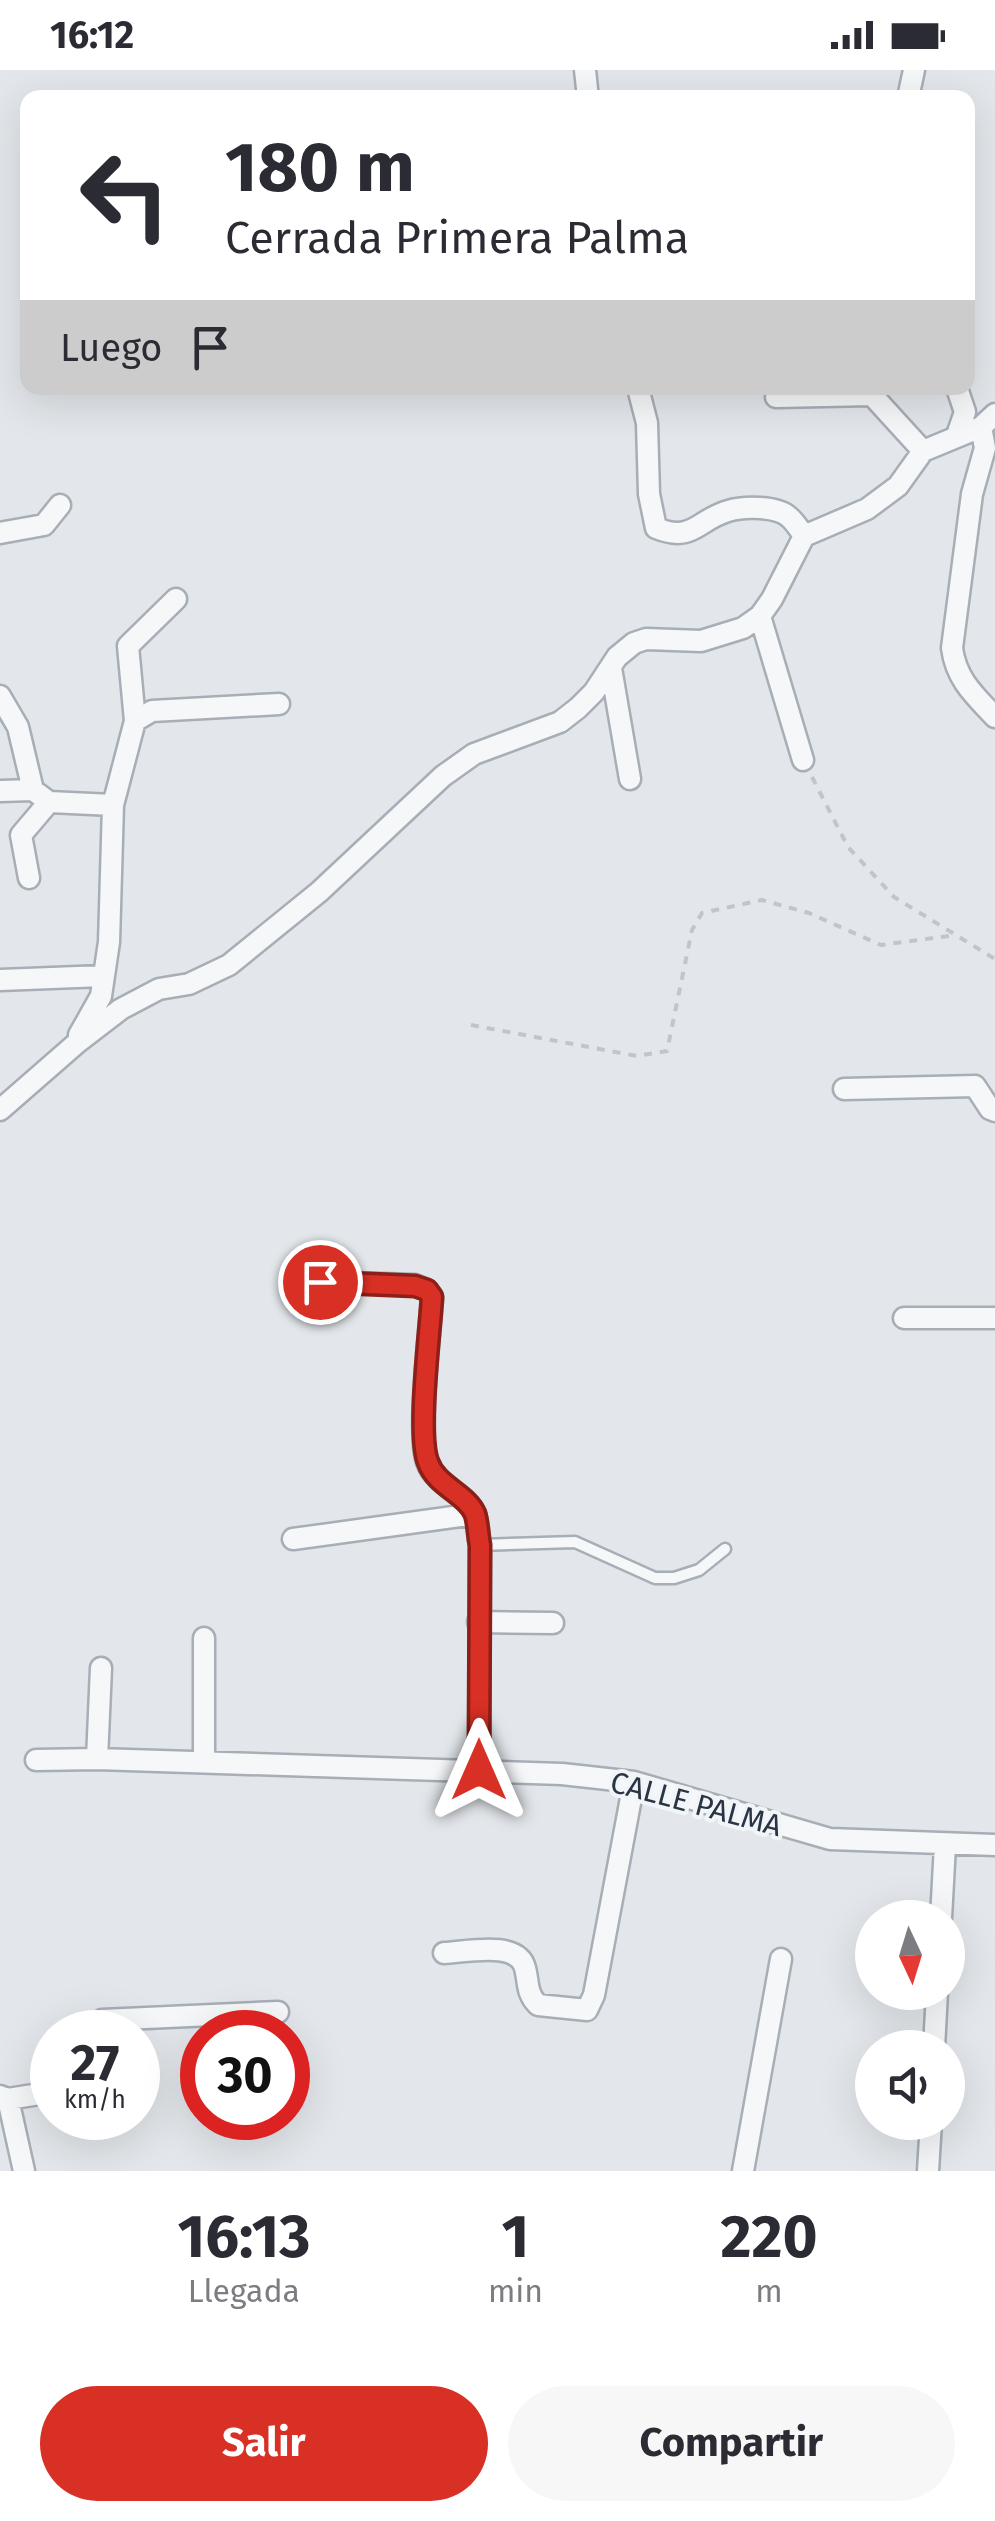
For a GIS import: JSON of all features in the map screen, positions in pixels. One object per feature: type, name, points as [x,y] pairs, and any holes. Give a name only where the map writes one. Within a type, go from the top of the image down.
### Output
[{"type":"street","points":[[640,395],[647,423],[649,494],[656,528],[684,534],[728,510],[760,508],[787,514],[804,536]]},
{"type":"street","points":[[776,398],[817,395]]},
{"type":"street","points":[[875,395],[923,451]]},
{"type":"street","points":[[957,435],[965,412],[959,395]]},
{"type":"street","points":[[0,1110],[78,1042],[144,995],[159,988],[189,984],[229,966],[320,892],[442,776],[474,754],[560,722],[594,692],[617,657],[634,643],[646,639],[700,641],[744,628],[760,616],[804,536],[866,509],[898,486],[923,451],[988,420],[986,448],[972,494],[952,648],[960,677],[995,717]]},
{"type":"street","points":[[0,533],[44,525],[60,506]]},
{"type":"street","points":[[78,1042],[80,1031],[101,996],[109,942],[113,805],[134,721],[128,646],[176,598]]},
{"type":"street","points":[[760,616],[803,760]]},
{"type":"street","points":[[611,668],[630,778]]},
{"type":"street","points":[[0,696],[18,727],[41,796],[22,835],[29,878]]},
{"type":"street","points":[[134,721],[152,711],[280,704]]},
{"type":"street","points":[[0,792],[113,805]]},
{"type":"street","points":[[0,980],[103,976]]},
{"type":"street","points":[[844,1089],[975,1086],[990,1109],[995,1110]]},
{"type":"street","points":[[320,1282],[415,1286],[427,1290],[432,1297],[426,1460],[437,1479],[475,1514],[480,1545],[479,1770]]},
{"type":"street","points":[[904,1318],[995,1318]]},
{"type":"street","points":[[293,1539],[475,1514]]},
{"type":"street","points":[[478,1622],[553,1623]]},
{"type":"street","points":[[204,1638],[204,1762]]},
{"type":"street","points":[[97,1759],[102,1668]]},
{"type":"street","name":"CALLE PALMA","points":[[36,1760],[479,1770],[634,1782],[830,1840],[995,1845]]},
{"type":"street","points":[[444,1953],[509,1951],[519,1956],[525,1967],[527,1990],[538,2005],[587,2010],[594,1995],[634,1782]]},
{"type":"street","points":[[942,1900],[944,1845]]},
{"type":"street","points":[[743,2171],[781,1959]]},
{"type":"street","points":[[24,2171],[4,2098],[30,2095]]},
{"type":"street","points":[[928,2171],[930,2140]]},
{"type":"lane","points":[[480,1545],[575,1542],[655,1578],[674,1578],[699,1570],[725,1549]]},
{"type":"path","points":[[803,760],[848,848],[894,897],[995,959]]},
{"type":"path","points":[[471,1025],[638,1056],[667,1051],[692,930],[702,913],[762,900],[809,913],[880,945],[956,935]]},
{"type":"route","points":[[320,1282],[415,1286],[427,1290],[432,1297],[426,1460],[437,1479],[475,1514],[480,1545],[479,1770]]}]
